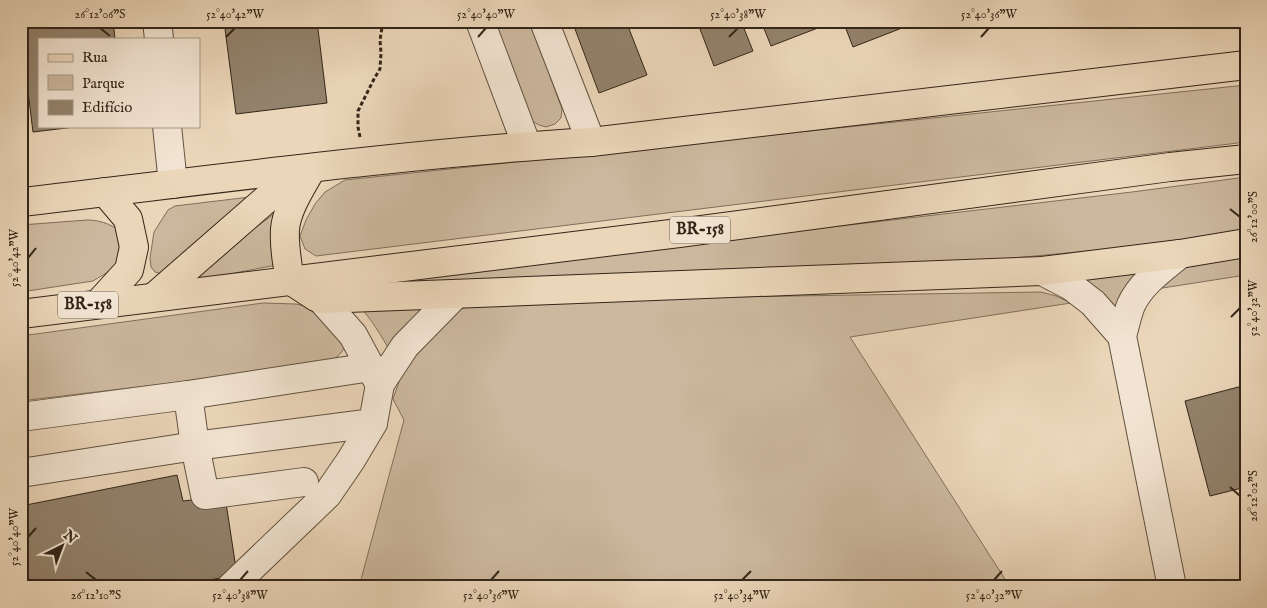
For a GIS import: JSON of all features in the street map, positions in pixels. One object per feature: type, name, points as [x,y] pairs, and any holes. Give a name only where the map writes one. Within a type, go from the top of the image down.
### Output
[{"type":"main road","points":[[21,202],[306,168],[527,146],[591,142],[1246,65]]},
{"type":"main road","name":"BR-158","points":[[21,314],[669,234],[1160,168],[1246,159]]},
{"type":"main road","points":[[306,168],[285,227],[285,254],[290,280],[321,299],[1042,271],[1180,254],[1246,243]]},
{"type":"main road","points":[[154,297],[306,168]]},
{"type":"main road","points":[[98,304],[129,270],[134,247],[128,219],[105,192]]},
{"type":"street","points":[[157,21],[159,38]]},
{"type":"street","points":[[480,21],[527,146]]},
{"type":"street","points":[[544,21],[591,142]]},
{"type":"street","points":[[167,128],[173,184]]},
{"type":"street","points":[[1172,587],[1122,336],[1130,306],[1141,289],[1155,274],[1180,254]]},
{"type":"street","points":[[1042,271],[1071,286],[1093,303],[1122,336]]},
{"type":"street","points":[[21,416],[188,395],[376,376],[456,294]]},
{"type":"street","points":[[231,587],[327,495],[351,460],[373,422],[376,376],[353,335],[321,299]]},
{"type":"street","points":[[188,395],[205,495],[304,482]]},
{"type":"street","points":[[21,473],[196,446],[373,422]]},
{"type":"path","points":[[360,140],[358,110],[380,69],[382,21]]},
{"type":"green space","points":[[492,21],[530,21],[562,109],[561,118],[555,124],[546,127],[531,120]]},
{"type":"green space","points":[[1246,85],[1246,142],[316,256],[305,249],[300,236],[315,204],[325,192],[345,180]]},
{"type":"green space","points":[[1246,177],[1246,232],[1194,241],[1003,259],[387,286],[386,279],[1132,192]]},
{"type":"green space","points":[[250,197],[162,274],[155,272],[151,267],[150,258],[154,232],[168,210],[175,206]]},
{"type":"green space","points":[[279,210],[282,264],[182,283]]},
{"type":"green space","points":[[87,220],[108,224],[127,237],[118,266],[93,281],[21,292],[21,225]]},
{"type":"green space","points":[[1246,256],[1246,275],[1156,289],[1172,275],[1192,264]]},
{"type":"green space","points":[[1145,269],[1118,314],[1080,281]]},
{"type":"green space","points":[[1041,292],[1071,303],[850,337],[1010,587],[359,587],[404,420],[393,399],[401,376],[424,341],[457,310],[486,301]]},
{"type":"green space","points":[[435,300],[392,355],[376,328],[357,303]]},
{"type":"green space","points":[[263,303],[296,304],[318,309],[347,342],[345,347],[336,357],[319,365],[21,401],[21,336]]},
{"type":"building","points":[[21,21],[113,21],[115,38],[38,38],[38,128],[66,128],[33,132],[21,35]]},
{"type":"building","points":[[224,21],[317,21],[327,103],[236,114]]},
{"type":"building","points":[[572,21],[626,21],[647,75],[599,93]]},
{"type":"building","points":[[697,21],[741,21],[753,51],[714,66]]},
{"type":"building","points":[[761,21],[836,21],[771,46]]},
{"type":"building","points":[[843,21],[920,21],[853,47]]},
{"type":"building","points":[[934,21],[953,21],[936,27]]},
{"type":"building","points":[[1246,385],[1246,487],[1210,496],[1185,401]]},
{"type":"building","points":[[177,475],[183,501],[225,496],[237,575],[187,584],[187,587],[21,587],[21,506]]}]
